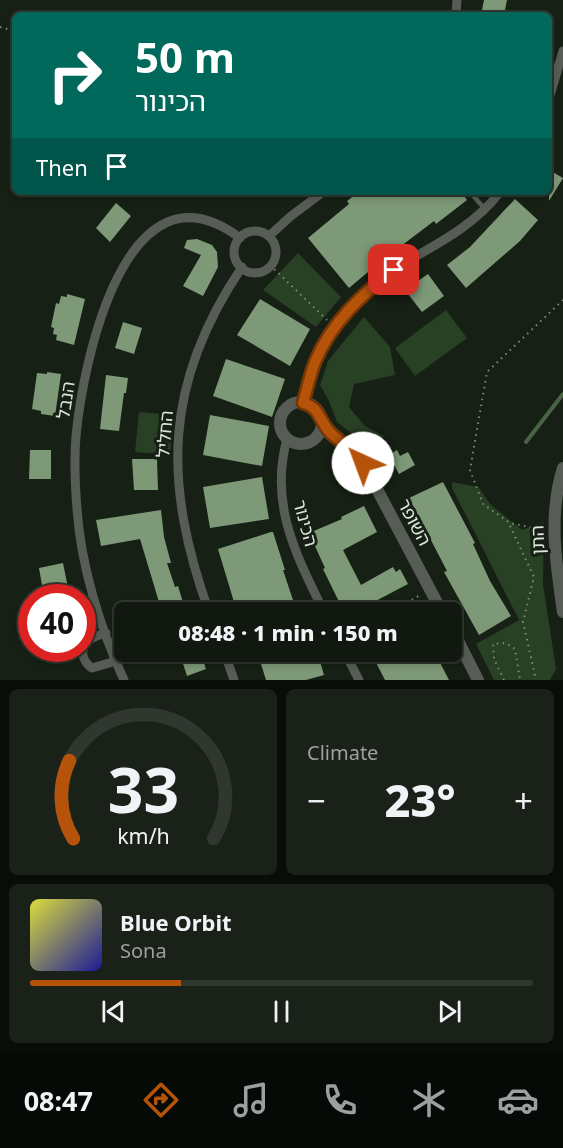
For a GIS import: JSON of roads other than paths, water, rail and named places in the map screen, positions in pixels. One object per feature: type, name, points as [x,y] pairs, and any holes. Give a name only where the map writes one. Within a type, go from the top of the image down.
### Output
[{"type":"street","points":[[552,89],[563,51]]},
{"type":"street","points":[[269,236],[319,195]]},
{"type":"street","points":[[303,403],[316,360],[335,327],[356,302],[394,270],[460,231],[497,195]]},
{"type":"street","name":"הנבל","points":[[114,655],[97,608],[81,542],[75,473],[80,405],[96,334],[108,300],[126,261],[139,242],[153,229],[164,223],[192,217],[220,224],[240,238]]},
{"type":"street","points":[[254,231],[269,236],[276,251],[270,265],[263,271],[256,272],[250,272],[242,267],[235,253],[235,246],[240,238],[254,231]]},
{"type":"street","name":"החליל","points":[[206,602],[184,529],[179,499],[178,435],[188,383],[202,339],[215,310],[242,267]]},
{"type":"street","points":[[309,442],[320,432],[322,426],[320,416],[312,406],[303,403],[291,406],[282,415],[281,428],[287,439],[299,444],[309,442],[336,444],[355,450]]},
{"type":"street","name":"השופר","points":[[320,416],[330,432],[355,450],[437,602]]},
{"type":"street","name":"הכינור","points":[[287,439],[280,475],[284,512],[300,562],[319,602]]},
{"type":"street","name":"התן","points":[[563,468],[557,494],[554,533],[563,612]]},
{"type":"street","points":[[106,633],[87,642],[82,653],[86,664],[92,668],[114,662]]},
{"type":"street","points":[[462,649],[478,680]]},
{"type":"street","name":"הנבל","points":[[116,662],[124,680]]},
{"type":"street","points":[[228,662],[234,680]]},
{"type":"street","points":[[350,662],[359,680]]},
{"type":"lane","points":[[473,195],[484,208]]},
{"type":"waterway","points":[[526,442],[563,394]]}]
